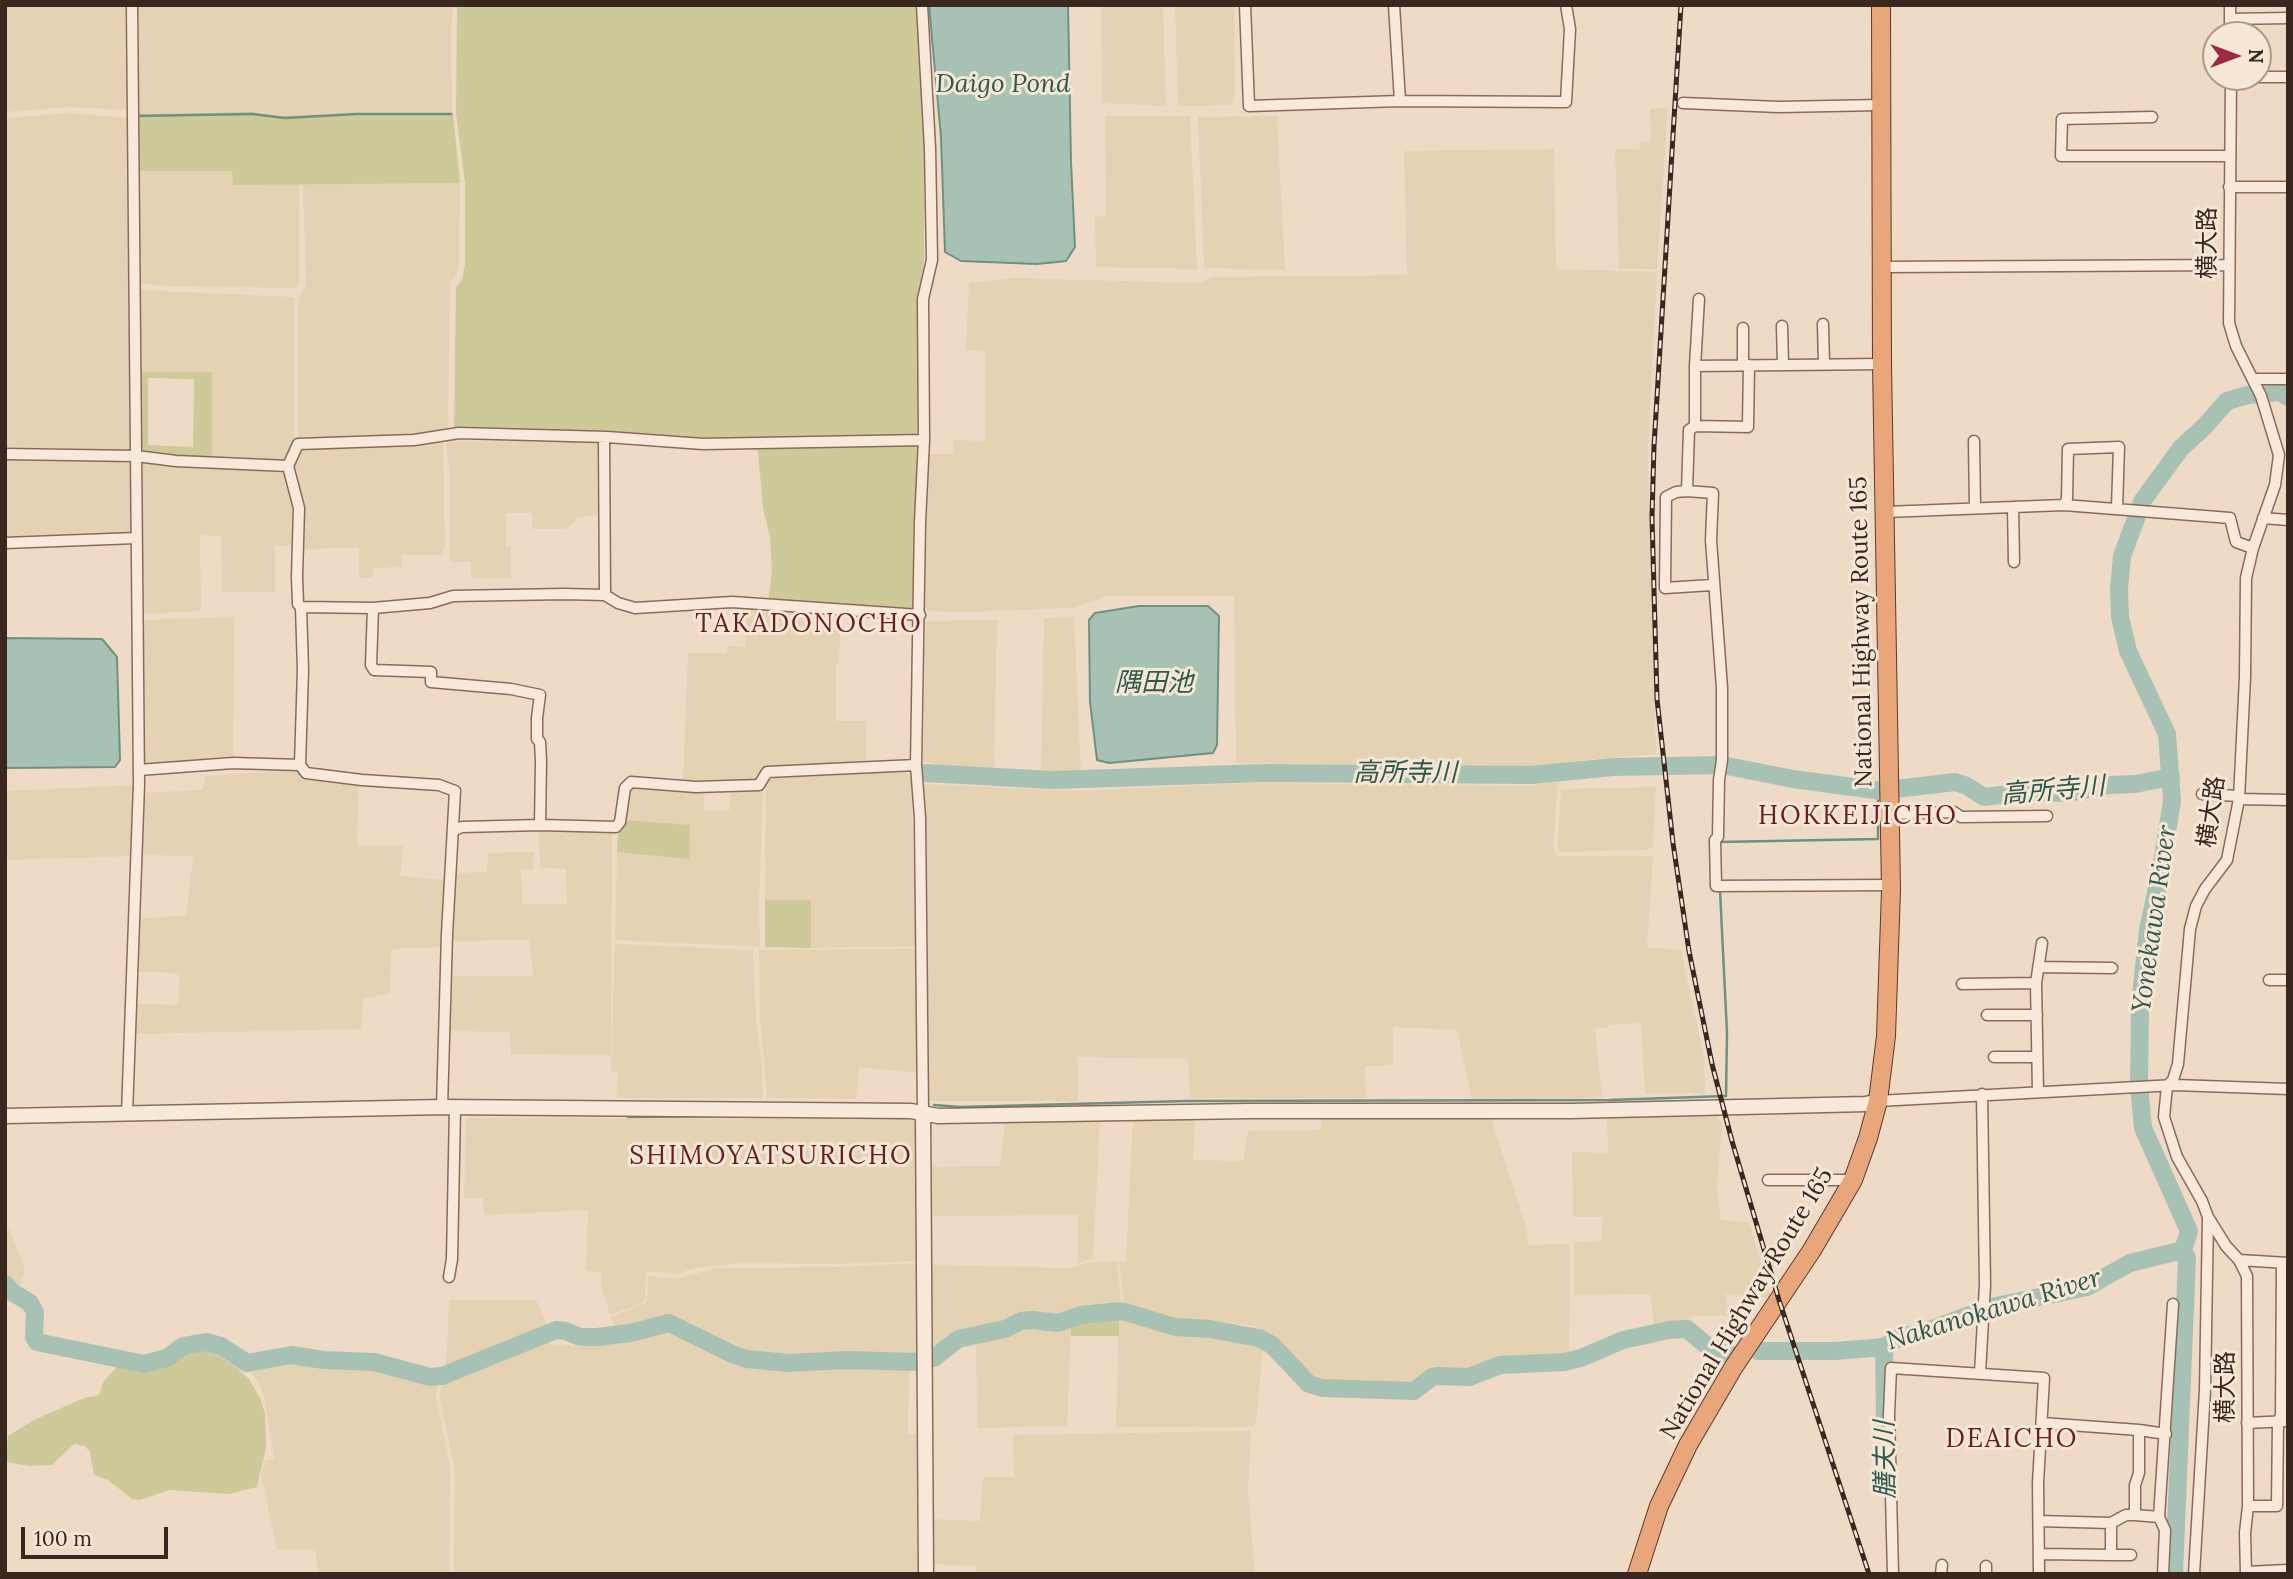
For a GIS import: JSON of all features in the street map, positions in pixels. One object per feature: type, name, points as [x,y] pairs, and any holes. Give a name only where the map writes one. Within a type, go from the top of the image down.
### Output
[{"type":"highway","name":"National Highway Route 165","points":[[1637,1574],[1659,1506],[1688,1445],[1733,1368],[1812,1250],[1853,1180],[1878,1101],[1887,1011],[1891,885],[1882,363],[1881,5]]},
{"type":"street","points":[[127,1114],[139,770],[132,5]]},
{"type":"street","points":[[922,5],[930,148],[932,260],[923,299],[924,440],[916,765],[920,818],[926,1574]]},
{"type":"street","points":[[1245,5],[1249,106],[1400,101],[1566,102],[1570,29],[1566,5]]},
{"type":"street","points":[[1394,5],[1400,101]]},
{"type":"street","points":[[2230,5],[2230,19],[2288,18]]},
{"type":"street","name":"横大路","points":[[2231,91],[2229,323],[2236,346],[2262,396],[2279,455],[2275,485],[2253,548],[2246,578],[2245,677],[2239,797],[2227,860],[2196,906],[2189,936],[2178,1064],[2173,1080],[2167,1086],[2164,1117],[2177,1157],[2202,1201],[2207,1217],[2248,1276],[2246,1573]]},
{"type":"street","points":[[1682,103],[1779,107],[1881,105]]},
{"type":"street","points":[[2152,117],[2062,119],[2061,156],[2230,156]]},
{"type":"street","points":[[2230,187],[2288,187]]},
{"type":"street","points":[[1883,267],[2229,265]]},
{"type":"street","points":[[1695,426],[1699,299]]},
{"type":"street","points":[[1823,324],[1824,364]]},
{"type":"street","points":[[1782,326],[1783,364]]},
{"type":"street","points":[[1687,491],[1689,430],[1695,426],[1748,427],[1743,328]]},
{"type":"street","points":[[1695,366],[1882,363]]},
{"type":"street","points":[[2254,380],[2288,379]]},
{"type":"street","points":[[449,1276],[452,1259],[447,934],[455,790],[439,785],[306,773],[300,765],[303,670],[297,577],[299,509],[288,466],[298,444],[414,440],[459,433],[604,437],[703,444],[924,440]]},
{"type":"street","points":[[604,437],[605,595]]},
{"type":"street","points":[[1974,441],[1975,508]]},
{"type":"street","points":[[2064,505],[2067,499],[2068,449],[2119,447],[2123,509]]},
{"type":"street","points":[[5,453],[136,456],[176,461],[288,466]]},
{"type":"street","points":[[1712,585],[1665,588],[1666,497],[1675,492],[1713,493],[1712,585],[1716,592],[1722,688],[1722,766],[1718,837],[1715,840],[1716,886],[1891,885]]},
{"type":"street","points":[[1886,512],[2064,505],[2151,510],[2230,518],[2236,542],[2253,548]]},
{"type":"street","points":[[2013,507],[2014,562]]},
{"type":"street","points":[[2263,518],[2288,520]]},
{"type":"street","points":[[5,543],[136,538]]},
{"type":"street","points":[[301,607],[373,608],[430,603],[453,596],[605,595],[618,603],[635,608],[732,602],[920,615]]},
{"type":"street","points":[[373,608],[371,665],[374,670],[431,672],[431,682],[540,695],[537,718],[541,761],[540,825]]},
{"type":"street","points":[[139,770],[233,763],[300,765]]},
{"type":"street","points":[[454,830],[462,827],[540,825],[616,827],[620,822],[625,788],[631,782],[696,787],[759,785],[767,772],[916,765]]},
{"type":"street","points":[[2202,794],[2288,800]]},
{"type":"street","points":[[1889,814],[1954,812],[1961,817],[2047,816]]},
{"type":"street","points":[[2038,1092],[2036,983],[2042,943]]},
{"type":"street","points":[[2039,967],[2112,968]]},
{"type":"street","points":[[2269,980],[2288,981]]},
{"type":"street","points":[[1962,984],[2036,983]]},
{"type":"street","points":[[1987,1016],[2037,1015]]},
{"type":"street","points":[[1994,1058],[2038,1057]]},
{"type":"street","points":[[5,1116],[448,1108],[911,1111],[938,1116],[1249,1111],[1571,1111],[1866,1104],[1982,1094],[2195,1084],[2288,1090]]},
{"type":"street","points":[[1980,1373],[1985,1285],[1982,1094]]},
{"type":"street","points":[[1768,1180],[1853,1180]]},
{"type":"street","points":[[2194,1574],[2205,1390],[2207,1217]]},
{"type":"street","points":[[2239,1260],[2285,1263],[2283,1421],[2277,1506],[2248,1506]]},
{"type":"street","points":[[2163,1574],[2165,1530],[2159,1517],[2173,1304]]},
{"type":"street","points":[[1893,1574],[1889,1415],[1891,1368],[2044,1378],[2038,1483],[2039,1574]]},
{"type":"street","points":[[2247,1423],[2283,1421]]},
{"type":"street","points":[[2042,1423],[2166,1434]]},
{"type":"street","points":[[2135,1515],[2135,1485],[2139,1473],[2138,1430]]},
{"type":"street","points":[[2039,1521],[2111,1523],[2126,1515],[2159,1517]]},
{"type":"street","points":[[2111,1523],[2111,1555]]},
{"type":"street","points":[[2040,1554],[2131,1555]]},
{"type":"street","points":[[2246,1573],[2288,1570]]},
{"type":"shaded area","points":[[5,5],[127,5],[128,110],[70,107],[5,112]]},
{"type":"shaded area","points":[[136,5],[453,5],[452,113],[282,116],[253,112],[137,114]]},
{"type":"shaded area","points":[[457,5],[918,5],[924,130],[924,261],[919,296],[915,607],[910,611],[768,601],[772,572],[770,537],[763,508],[757,440],[454,430],[456,287],[462,280],[465,265],[465,183],[456,113]]},
{"type":"shaded area","points":[[1101,5],[1163,5],[1166,106],[1102,103]]},
{"type":"shaded area","points":[[1175,5],[1234,5],[1235,92],[1231,105],[1178,106]]},
{"type":"shaded area","points":[[1668,108],[1657,269],[1619,269],[1615,149],[1639,149],[1640,142],[1651,141],[1650,109]]},
{"type":"shaded area","points":[[253,112],[276,116],[453,113],[460,183],[233,185],[232,171],[137,171],[137,114]]},
{"type":"shaded area","points":[[68,113],[130,118],[130,450],[5,447],[5,118]]},
{"type":"shaded area","points":[[1105,116],[1190,116],[1197,269],[1096,267],[1095,217],[1106,216]]},
{"type":"shaded area","points":[[1277,116],[1285,270],[1204,268],[1198,117]]},
{"type":"shaded area","points":[[1554,149],[1556,269],[1657,272],[1648,451],[1656,754],[1534,767],[1236,763],[1234,596],[1108,596],[1072,608],[926,611],[924,527],[929,454],[954,454],[953,440],[985,441],[985,351],[966,350],[969,283],[1011,278],[1197,283],[1214,277],[1407,275],[1404,151]]},
{"type":"shaded area","points":[[137,171],[233,171],[233,185],[299,184],[299,282],[295,288],[138,283]]},
{"type":"shaded area","points":[[460,183],[459,263],[456,276],[450,283],[448,432],[298,440],[298,299],[306,285],[303,184]]},
{"type":"shaded area","points":[[139,290],[294,297],[294,440],[284,460],[212,458],[212,372],[139,372]]},
{"type":"shaded area","points":[[139,372],[212,372],[212,458],[139,453]],"holes":[[[148,378],[194,379],[193,447],[148,445]]]},
{"type":"shaded area","points":[[443,442],[445,548],[441,555],[401,555],[402,567],[373,568],[373,578],[359,578],[359,548],[301,549],[292,470],[300,449]]},
{"type":"shaded area","points":[[600,442],[601,515],[578,517],[567,529],[532,529],[532,513],[506,513],[506,546],[511,547],[511,579],[471,578],[471,562],[450,562],[450,476],[446,443]]},
{"type":"shaded area","points":[[5,456],[126,459],[132,463],[132,530],[128,535],[5,537]]},
{"type":"shaded area","points":[[141,460],[282,468],[287,473],[296,508],[294,545],[275,546],[275,592],[222,592],[221,536],[200,535],[201,611],[142,614]]},
{"type":"shaded area","points":[[749,610],[841,615],[839,664],[836,665],[836,721],[866,721],[866,765],[763,768],[753,780],[683,780],[688,653],[726,653],[728,646],[745,647],[746,617],[750,617]]},
{"type":"shaded area","points":[[234,617],[233,756],[150,765],[144,763],[142,620]]},
{"type":"shaded area","points":[[1074,617],[1081,773],[1041,772],[1044,618]]},
{"type":"shaded area","points":[[997,620],[994,769],[923,761],[926,621]]},
{"type":"shaded area","points":[[297,770],[304,777],[359,784],[357,845],[403,846],[400,876],[444,880],[443,947],[391,949],[390,993],[363,999],[361,1029],[136,1034],[137,1004],[178,1005],[180,973],[138,972],[140,919],[186,915],[193,856],[138,855],[138,793],[203,790],[205,776]]},
{"type":"shaded area","points":[[902,771],[911,775],[916,946],[811,948],[811,901],[765,900],[766,778]]},
{"type":"shaded area","points":[[1558,781],[1553,847],[1557,856],[1653,856],[1647,947],[1681,950],[1704,1058],[1705,1093],[1645,1094],[1641,1023],[1608,1025],[1607,1028],[1595,1029],[1602,1098],[1472,1099],[1457,1030],[1393,1027],[1393,1065],[1365,1066],[1366,1098],[1190,1098],[1188,1059],[1078,1057],[1078,1101],[930,1101],[927,1097],[921,784],[1076,791],[1249,783],[1531,786]]},
{"type":"shaded area","points":[[136,785],[134,856],[5,860],[5,791]]},
{"type":"shaded area","points":[[1656,787],[1653,847],[1645,850],[1559,852],[1561,789]]},
{"type":"shaded area","points":[[633,788],[704,791],[704,810],[729,811],[731,791],[763,790],[760,947],[615,940],[617,852],[689,858],[623,820],[626,794]]},
{"type":"shaded area","points":[[623,820],[690,825],[689,859],[617,852],[618,831]]},
{"type":"shaded area","points":[[543,829],[612,830],[611,1055],[511,1054],[510,1032],[450,1031],[450,976],[533,976],[529,940],[452,941],[455,873],[487,872],[488,853],[534,852],[533,869],[521,869],[522,904],[567,904],[566,869],[540,868],[539,834]]},
{"type":"shaded area","points":[[765,900],[811,900],[811,948],[765,947]]},
{"type":"shaded area","points":[[615,944],[753,950],[763,1098],[616,1098],[618,1072],[611,1071]]},
{"type":"shaded area","points":[[916,949],[918,1073],[859,1067],[856,1099],[767,1098],[760,1017],[759,950]]},
{"type":"shaded area","points":[[1713,1111],[1722,1124],[1717,1187],[1721,1220],[1749,1222],[1771,1298],[1725,1294],[1730,1315],[1691,1317],[1691,1324],[1654,1327],[1650,1294],[1574,1295],[1574,1242],[1602,1241],[1602,1217],[1573,1217],[1572,1152],[1608,1153],[1607,1115]]},
{"type":"shaded area","points":[[1195,1115],[1193,1160],[1243,1161],[1248,1131],[1320,1130],[1322,1117],[1491,1118],[1527,1230],[1528,1245],[1570,1244],[1569,1355],[1537,1360],[1495,1359],[1474,1368],[1437,1369],[1412,1385],[1325,1380],[1309,1373],[1258,1327],[1229,1322],[1170,1319],[1124,1302],[1119,1262],[1126,1262],[1133,1117]]},
{"type":"shaded area","points":[[466,1118],[916,1119],[919,1261],[741,1263],[694,1268],[678,1274],[646,1271],[645,1300],[610,1315],[601,1285],[601,1272],[586,1271],[588,1210],[484,1215],[483,1198],[464,1198]]},
{"type":"shaded area","points":[[1100,1118],[1093,1259],[1078,1263],[1078,1215],[930,1216],[928,1167],[1000,1166],[1005,1121]]},
{"type":"shaded area","points":[[5,1226],[10,1230],[25,1270],[20,1286],[5,1275]]},
{"type":"shaded area","points":[[1117,1261],[1121,1298],[1115,1307],[1073,1310],[1057,1317],[1026,1313],[991,1325],[962,1330],[937,1346],[930,1347],[931,1265],[1071,1268],[1088,1262]]},
{"type":"shaded area","points":[[918,1263],[919,1355],[772,1357],[733,1348],[683,1321],[670,1317],[615,1329],[611,1317],[647,1302],[648,1275],[680,1278],[716,1268]]},
{"type":"shaded area","points":[[449,1300],[536,1300],[548,1327],[446,1372]]},
{"type":"shaded area","points":[[1119,1316],[1171,1331],[1228,1335],[1250,1339],[1263,1345],[1256,1423],[1252,1427],[1116,1427]]},
{"type":"shaded area","points":[[1119,1316],[1119,1336],[1071,1336],[1071,1323],[1081,1319]]},
{"type":"shaded area","points":[[1027,1324],[1071,1328],[1067,1426],[977,1428],[976,1339],[996,1336]]},
{"type":"shaded area","points":[[670,1328],[729,1356],[757,1365],[791,1368],[909,1364],[908,1434],[920,1435],[920,1574],[454,1574],[455,1471],[440,1400],[440,1389],[445,1380],[549,1336],[549,1344],[580,1347],[612,1343],[656,1329]]},
{"type":"shaded area","points":[[191,1346],[213,1352],[237,1368],[249,1379],[261,1400],[265,1414],[266,1448],[257,1487],[229,1494],[169,1490],[140,1500],[132,1499],[108,1480],[94,1475],[90,1452],[85,1446],[74,1444],[52,1465],[29,1466],[5,1462],[8,1436],[34,1420],[84,1398],[99,1395],[103,1382],[119,1365],[134,1363],[146,1368],[171,1361]]},
{"type":"shaded area","points":[[297,1359],[326,1364],[376,1365],[438,1381],[436,1395],[450,1466],[449,1574],[318,1574],[315,1549],[277,1550],[261,1475],[265,1461],[274,1459],[264,1397],[249,1370]]},
{"type":"shaded area","points":[[1251,1431],[1248,1492],[1255,1574],[976,1574],[976,1566],[931,1564],[931,1519],[980,1521],[983,1477],[1014,1477],[1013,1435]]},
{"type":"water","name":"Daigo Pond","points":[[929,5],[1068,5],[1075,247],[1066,261],[1037,264],[961,261],[945,252],[941,137]]},
{"type":"water","name":"隅田池","points":[[1139,606],[1208,606],[1219,616],[1217,745],[1213,753],[1109,763],[1097,760],[1090,702],[1089,620],[1095,613]]},
{"type":"water","points":[[5,638],[102,639],[117,657],[120,760],[115,767],[5,768]]},
{"type":"waterway","points":[[138,116],[252,114],[285,118],[356,114],[451,114]]},
{"type":"waterway","name":"Yonekawa River","points":[[2174,1574],[2187,1258],[2183,1250],[2189,1231],[2143,1128],[2139,1085],[2140,1004],[2148,930],[2172,801],[2167,734],[2128,651],[2120,617],[2122,556],[2143,500],[2181,448],[2227,401],[2248,395],[2279,392],[2288,397]]},
{"type":"waterway","name":"高所寺川","points":[[926,773],[1052,780],[1265,773],[1532,775],[1613,767],[1722,765],[1793,779],[1882,791]]},
{"type":"waterway","name":"高所寺川","points":[[1896,789],[1955,782],[1984,797],[2026,792],[2068,793],[2171,777]]},
{"type":"waterway","points":[[1719,842],[1878,839],[1878,791]]},
{"type":"waterway","points":[[934,1105],[960,1107],[1186,1101],[1610,1100],[1726,1096],[1727,1033],[1720,890]]},
{"type":"waterway","points":[[628,1117],[712,1116]]},
{"type":"waterway","name":"Nakanokawa River","points":[[1758,1351],[1835,1351],[1884,1347],[1902,1336],[1919,1334],[1991,1307],[2087,1287],[2130,1263],[2183,1250]]},
{"type":"waterway","name":"Nakanokawa River","points":[[5,1284],[12,1292],[30,1303],[35,1312],[34,1337],[37,1342],[144,1364],[167,1358],[183,1346],[206,1342],[221,1346],[247,1363],[291,1355],[324,1360],[374,1362],[430,1377],[442,1376],[556,1330],[580,1337],[597,1337],[630,1333],[669,1323],[747,1359],[789,1363],[846,1360],[920,1362]]},
{"type":"waterway","name":"Nakanokawa River","points":[[934,1358],[958,1339],[1005,1329],[1021,1321],[1058,1323],[1081,1315],[1122,1311],[1175,1327],[1210,1329],[1259,1338],[1272,1345],[1309,1384],[1322,1388],[1414,1391],[1432,1377],[1469,1377],[1500,1365],[1564,1362],[1581,1358],[1623,1340],[1669,1330],[1687,1329],[1706,1345],[1722,1353],[1731,1354]]},
{"type":"waterway","name":"膳夫川","points":[[1884,1347],[1885,1420]]},
{"type":"railway","points":[[1681,5],[1652,517],[1657,699],[1673,843],[1689,951],[1712,1064],[1732,1141],[1779,1300],[1869,1574]]},
{"type":"district","name":"TAKADONOCHO","points":[[809,625]]},
{"type":"district","name":"HOKKEIJICHO","points":[[1858,817]]},
{"type":"district","name":"SHIMOYATSURICHO","points":[[771,1157]]},
{"type":"district","name":"DEAICHO","points":[[2012,1440]]}]
